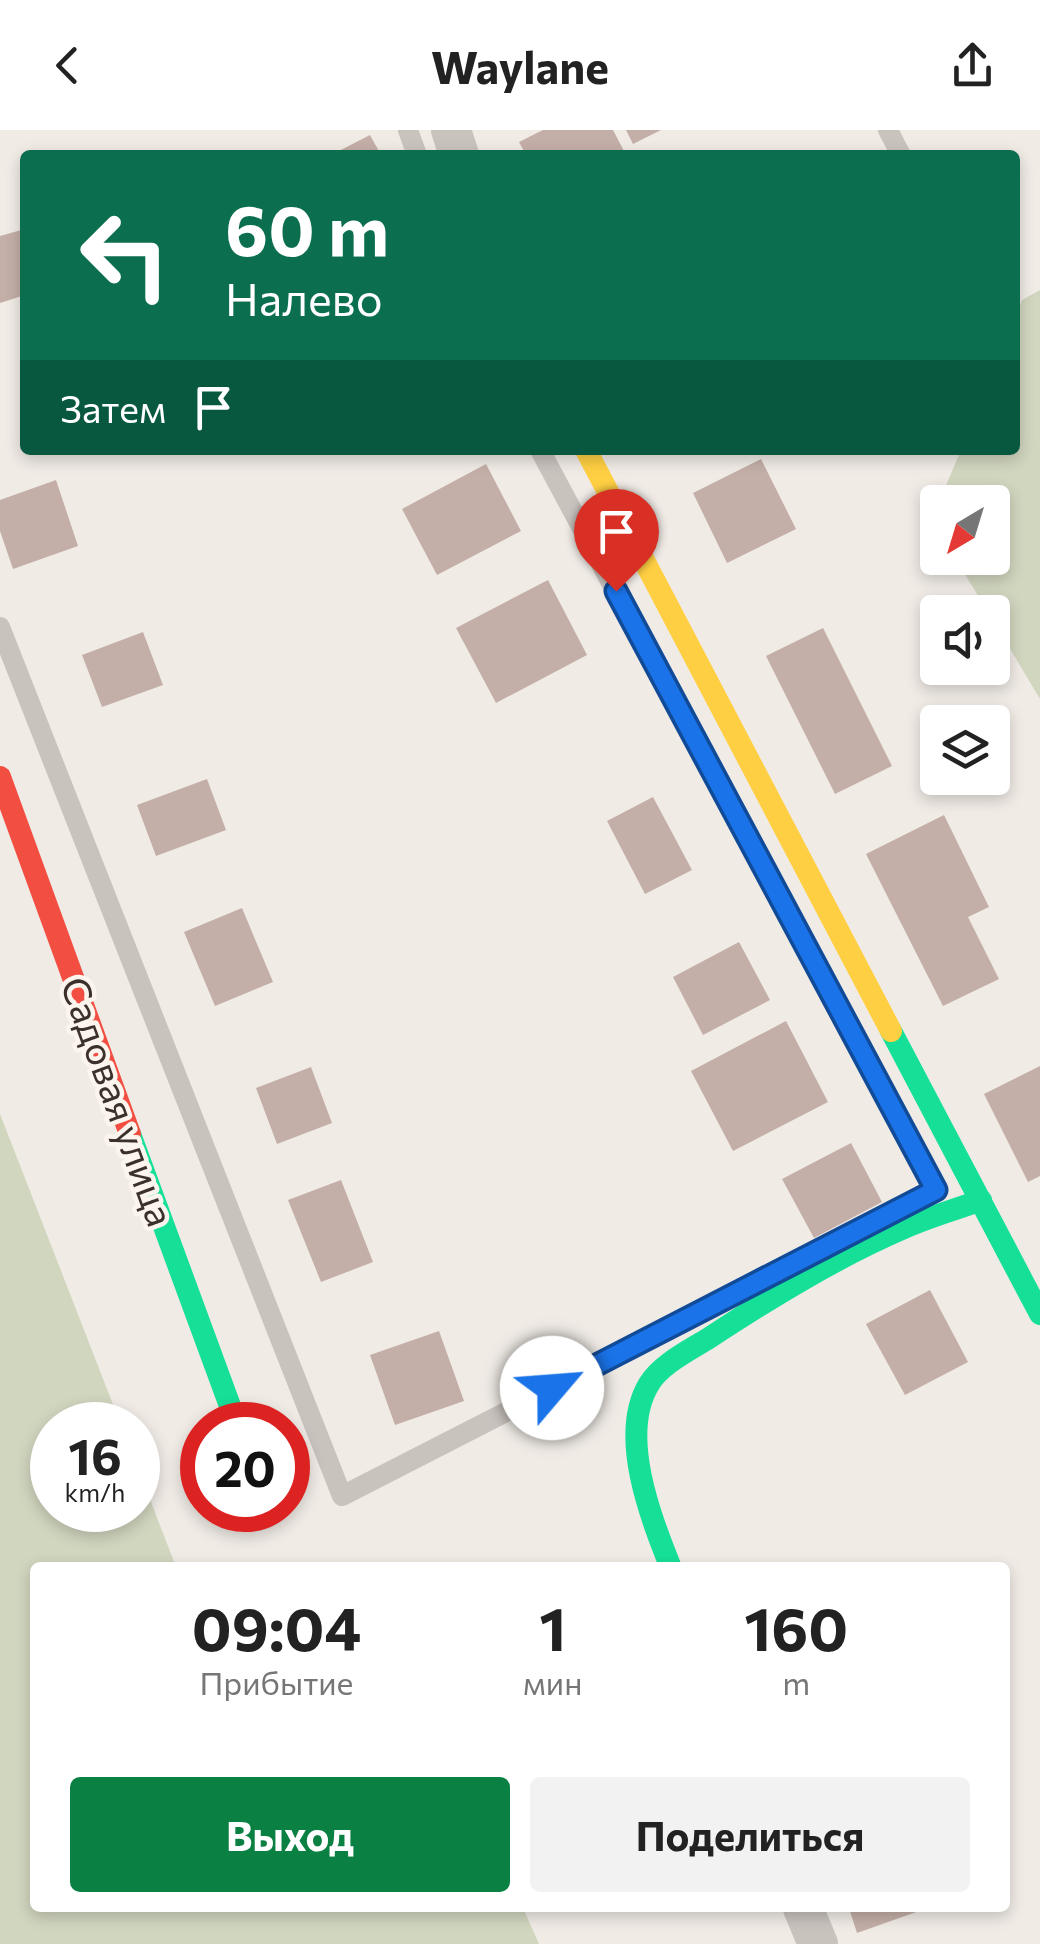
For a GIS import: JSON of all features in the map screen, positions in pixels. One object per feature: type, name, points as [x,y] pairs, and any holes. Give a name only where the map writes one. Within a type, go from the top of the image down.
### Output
[{"type":"street","points":[[589,455],[982,1200],[1030,1269],[1040,1314]]},
{"type":"street","name":"Садовая улица","points":[[0,777],[229,1402]]},
{"type":"street","points":[[668,1562],[650,1516],[635,1432],[650,1380],[721,1330],[891,1234],[982,1200]]},
{"type":"street","points":[[805,1912],[818,1944]]},
{"type":"lane","points":[[543,455],[936,1190],[762,1280]]},
{"type":"lane","points":[[0,627],[342,1496],[727,1298]]},
{"type":"green space","points":[[1040,290],[1040,699],[1010,649],[1010,595],[978,595],[965,575],[1010,575],[1010,485],[946,485],[959,455],[1020,455],[1020,305]]},
{"type":"green space","points":[[0,1114],[112,1402],[30,1402],[30,1532],[160,1532],[160,1525],[174,1562],[30,1562],[30,1912],[525,1912],[539,1944],[0,1944]]},
{"type":"building","points":[[543,130],[613,130],[623,150],[523,150],[519,142]]},
{"type":"building","points":[[626,130],[661,130],[633,144]]},
{"type":"building","points":[[370,135],[378,150],[341,150]]},
{"type":"building","points":[[20,230],[20,297],[0,303],[0,236]]},
{"type":"building","points":[[761,459],[796,529],[727,563],[693,493]]},
{"type":"building","points":[[486,464],[521,531],[437,575],[402,509]]},
{"type":"building","points":[[56,480],[78,546],[13,569],[0,531],[0,500]]},
{"type":"building","points":[[548,580],[587,655],[496,703],[456,628]]},
{"type":"building","points":[[823,628],[892,766],[835,794],[766,656]]},
{"type":"building","points":[[143,632],[163,685],[102,707],[82,655]]},
{"type":"building","points":[[207,779],[226,830],[156,856],[137,805]]},
{"type":"building","points":[[653,797],[692,870],[645,894],[607,821]]},
{"type":"building","points":[[944,815],[989,907],[968,917],[999,979],[943,1006],[866,854]]},
{"type":"building","points":[[242,908],[273,982],[215,1006],[184,932]]},
{"type":"building","points":[[739,942],[770,1000],[703,1035],[673,977]]},
{"type":"building","points":[[786,1021],[828,1102],[733,1151],[691,1071]]},
{"type":"building","points":[[1040,1066],[1040,1176],[1028,1182],[984,1094]]},
{"type":"building","points":[[311,1067],[332,1123],[277,1144],[256,1088]]},
{"type":"building","points":[[851,1143],[882,1202],[814,1238],[782,1179]]},
{"type":"building","points":[[341,1180],[373,1262],[321,1282],[288,1200]]},
{"type":"building","points":[[930,1290],[968,1362],[905,1395],[866,1324]]},
{"type":"building","points":[[439,1331],[464,1401],[395,1425],[370,1355]]},
{"type":"building","points":[[850,1912],[916,1912],[857,1933]]},
{"type":"traffic: fast","points":[[891,1031],[1040,1314]]},
{"type":"traffic: fast","points":[[130,1134],[229,1402]]},
{"type":"traffic: fast","points":[[669,1562],[647,1501],[637,1451],[640,1404],[654,1377],[685,1353],[828,1266],[877,1240],[981,1200]]},
{"type":"traffic: slow","points":[[589,455],[891,1031]]},
{"type":"traffic: jam","points":[[0,777],[130,1134]]},
{"type":"route","points":[[552,1388],[936,1190],[616,591]]}]
